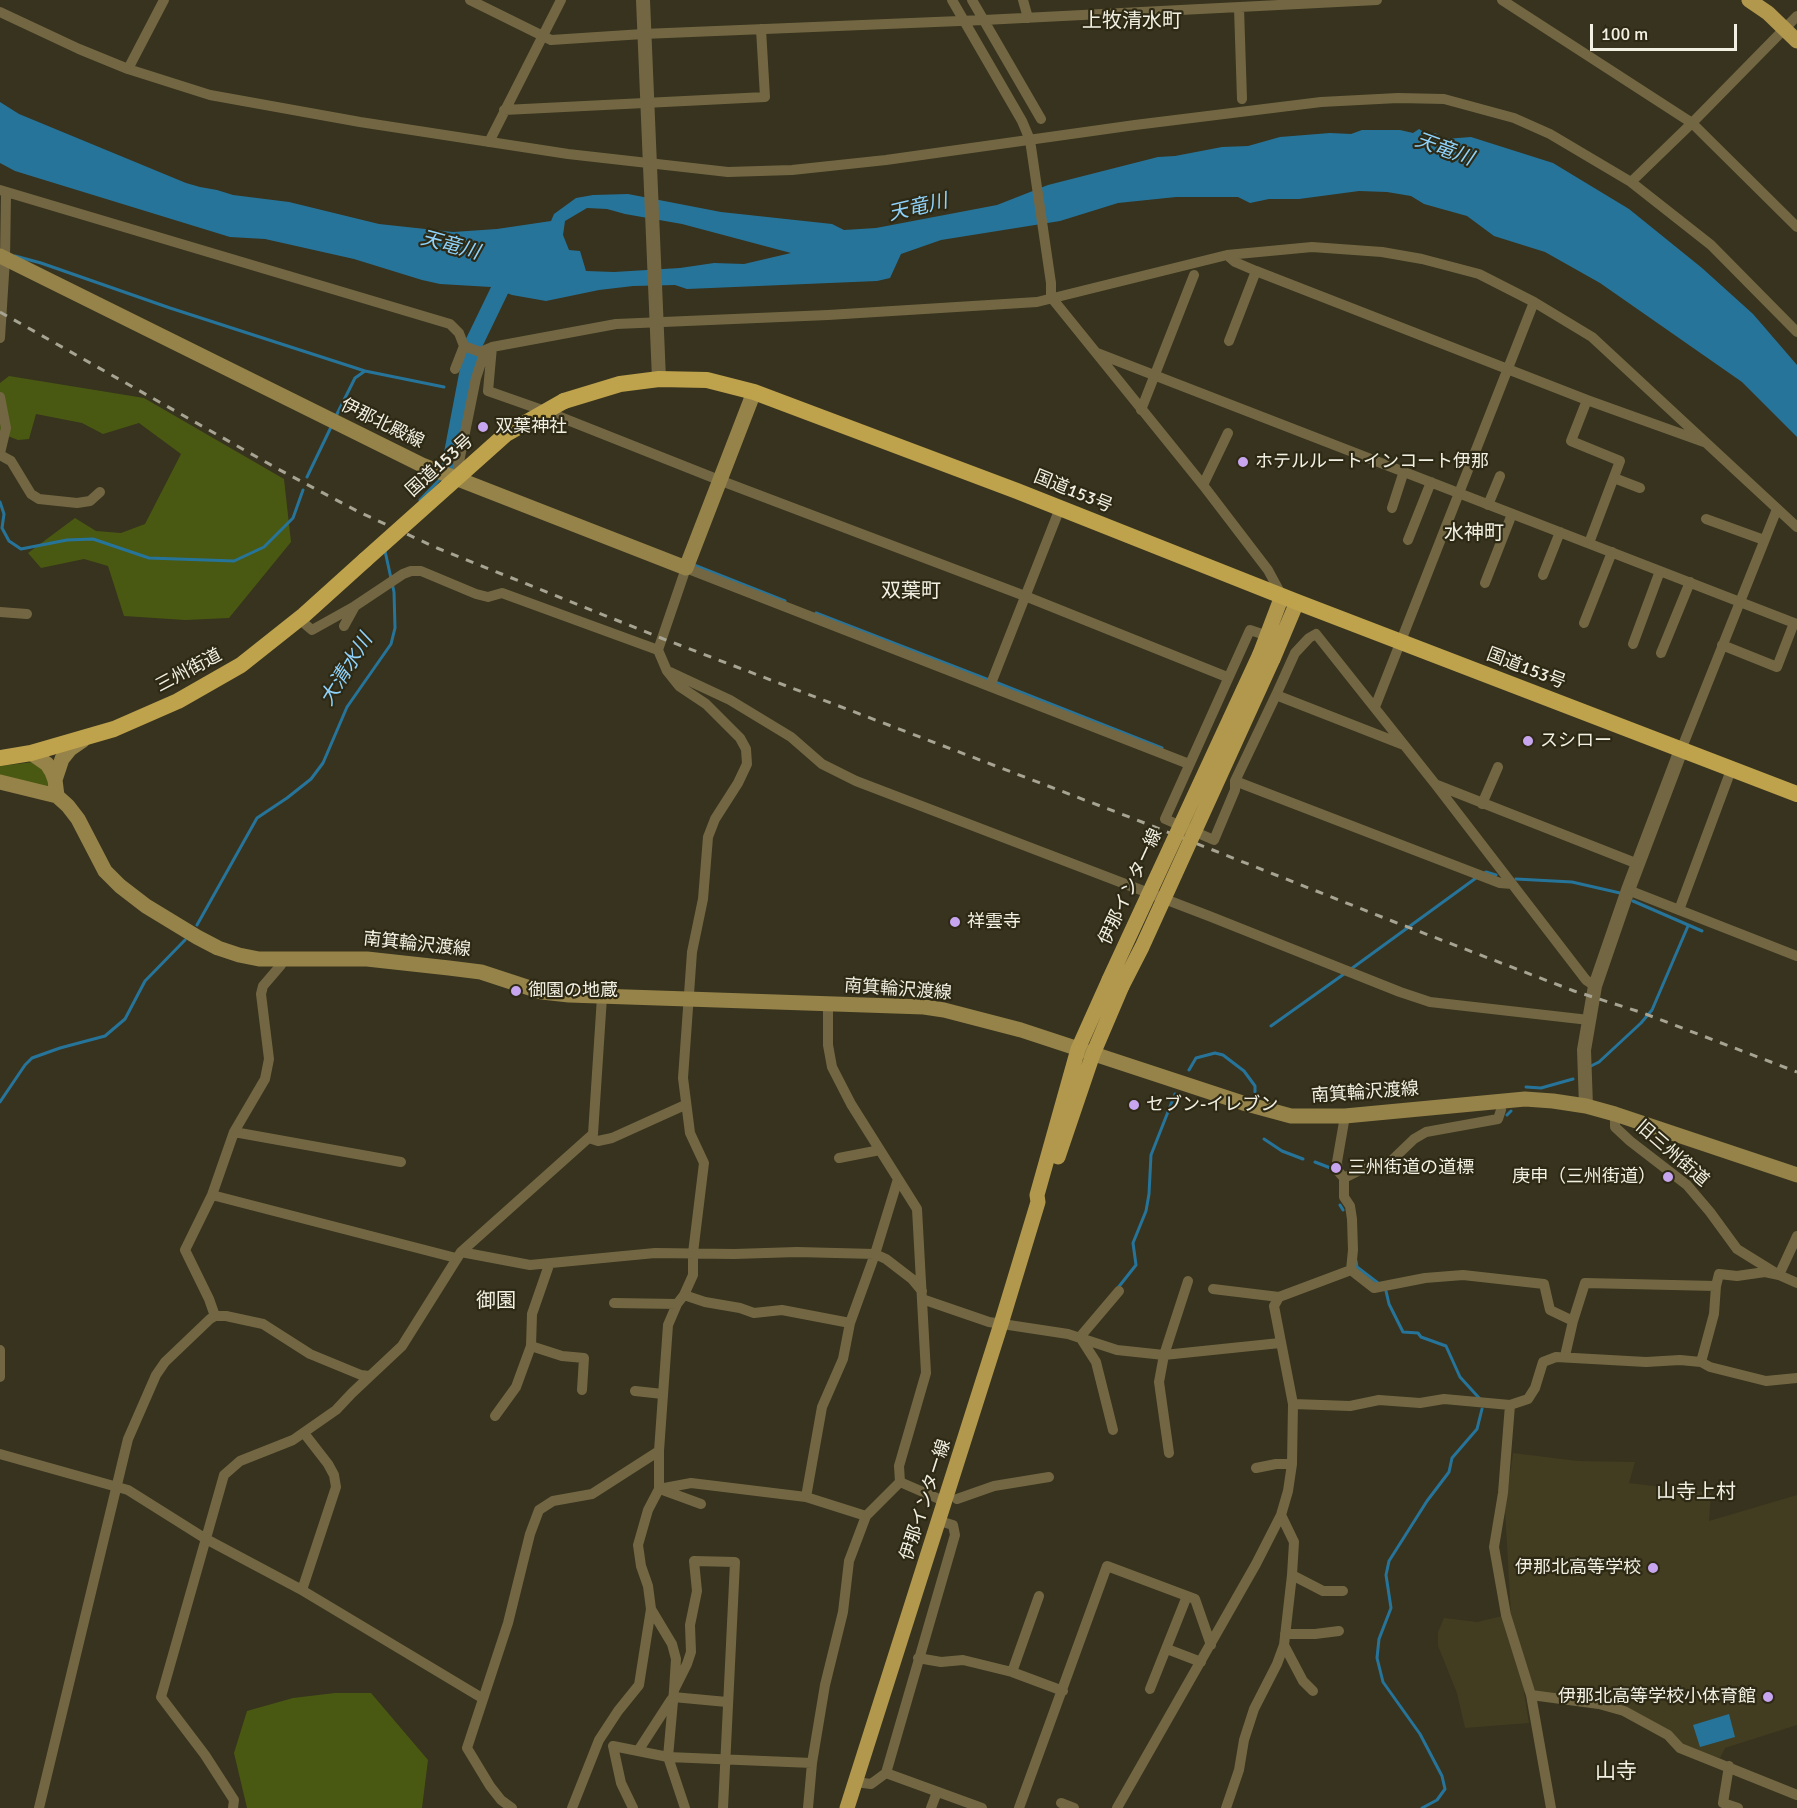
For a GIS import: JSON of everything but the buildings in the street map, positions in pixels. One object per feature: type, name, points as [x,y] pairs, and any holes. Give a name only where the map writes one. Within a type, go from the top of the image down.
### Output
[{"type":"highway","name":"国道153号","points":[[365,560],[506,434],[564,401],[620,384],[659,379],[707,380],[754,392],[1060,508],[1289,599],[1797,794]]},
{"type":"highway","name":"三州街道","points":[[0,758],[30,753],[114,729],[178,701],[241,665],[299,619],[365,560]]},
{"type":"main road","points":[[1749,0],[1768,13],[1797,40]]},
{"type":"main road","name":"伊那北殿線","points":[[3,258],[422,465],[686,568]]},
{"type":"main road","points":[[686,568],[754,392]]},
{"type":"main road","name":"伊那インター線","points":[[848,1808],[939,1521],[951,1500],[1038,1202],[1037,1195],[1078,1049],[1116,983],[1142,947],[1267,656],[1289,599]]},
{"type":"main road","points":[[55,780],[62,759],[70,749],[85,738]]},
{"type":"main road","points":[[0,782],[57,796],[55,780],[47,764],[30,753]]},
{"type":"main road","name":"南箕輪沢渡線","points":[[57,796],[78,819],[110,877],[146,906],[219,948],[259,958],[367,959],[449,968],[481,972],[556,994],[924,1007],[1021,1030],[1273,1112],[1308,1117],[1345,1116],[1525,1099],[1553,1101],[1586,1106],[1615,1114],[1797,1175]]},
{"type":"main road","name":"伊那インター線","points":[[1038,1202],[1043,1198],[1116,983]]},
{"type":"street","points":[[128,69],[164,0]]},
{"type":"street","points":[[470,0],[551,40],[1377,0]]},
{"type":"street","points":[[489,142],[561,0]]},
{"type":"street","points":[[643,0],[659,379]]},
{"type":"street","points":[[952,0],[1022,121],[1031,143],[1051,283],[1051,297],[1203,485],[1289,599]]},
{"type":"street","points":[[972,0],[1041,119]]},
{"type":"street","points":[[1023,0],[1028,18]]},
{"type":"street","points":[[1502,0],[1692,123],[1797,227]]},
{"type":"street","points":[[1239,8],[1242,99]]},
{"type":"street","points":[[0,12],[128,69],[210,95],[360,122],[649,167],[728,172],[792,170],[1031,143],[1321,102],[1398,98],[1444,99],[1514,118],[1550,134],[1631,182],[1711,245],[1797,332]]},
{"type":"street","points":[[1631,182],[1797,16]]},
{"type":"street","points":[[504,110],[765,97],[761,29]]},
{"type":"street","points":[[0,338],[3,192],[450,324],[459,333],[464,346],[455,369]]},
{"type":"street","points":[[464,346],[480,352],[492,347],[656,318],[828,315],[1037,302],[1227,255],[1312,247],[1382,252],[1422,259],[1479,274],[1534,302],[1592,337],[1797,527]]},
{"type":"street","points":[[1227,255],[1235,262],[1256,271],[1587,400],[1706,443]]},
{"type":"street","points":[[1229,341],[1256,271]]},
{"type":"street","points":[[1141,410],[1194,275]]},
{"type":"street","points":[[1375,707],[1534,302]]},
{"type":"street","points":[[449,475],[483,357],[492,347]]},
{"type":"street","points":[[492,347],[488,391],[556,415],[719,480],[1025,596],[1227,677]]},
{"type":"street","points":[[1097,353],[1796,623],[1777,666],[1722,645]]},
{"type":"street","points":[[0,397],[6,428],[0,454],[11,461],[31,494],[39,499],[77,503],[90,501],[100,492]]},
{"type":"street","points":[[1587,400],[1571,441],[1620,461],[1588,543]]},
{"type":"street","points":[[1203,485],[1227,432]]},
{"type":"street","points":[[1392,508],[1404,471]]},
{"type":"street","points":[[1488,505],[1500,476]]},
{"type":"street","points":[[1614,478],[1640,488]]},
{"type":"street","points":[[1408,540],[1431,482]]},
{"type":"street","points":[[991,682],[1060,508]]},
{"type":"street","points":[[1586,1106],[1584,1050],[1595,986],[1628,890],[1681,750],[1777,509]]},
{"type":"street","points":[[1485,583],[1512,513]]},
{"type":"street","points":[[1706,519],[1764,540]]},
{"type":"street","points":[[1543,575],[1560,532]]},
{"type":"street","points":[[1584,623],[1612,552]]},
{"type":"street","points":[[572,1808],[599,1740],[639,1685],[651,1610],[638,1545],[648,1510],[659,1489],[659,1451],[668,1325],[693,1275],[693,1253],[704,1163],[690,1133],[683,1078],[692,952],[703,899],[708,837],[715,819],[747,764],[746,749],[740,738],[706,704],[679,686],[667,671],[658,650],[686,568],[991,682],[1189,764]]},
{"type":"street","points":[[299,619],[312,630],[411,571],[421,571],[476,594],[488,597],[502,593],[658,650]]},
{"type":"street","points":[[1633,644],[1660,571]]},
{"type":"street","points":[[1661,653],[1689,582]]},
{"type":"street","points":[[344,626],[355,606]]},
{"type":"street","points":[[0,612],[27,614]]},
{"type":"street","points":[[1298,650],[1250,630],[1165,819],[1214,840],[1235,790],[1235,781],[1298,650],[1316,634],[1586,980],[1595,986]]},
{"type":"street","points":[[667,671],[730,700],[791,737],[822,764],[856,781],[1400,992],[1430,1002],[1589,1020]]},
{"type":"street","points":[[1276,695],[1404,746]]},
{"type":"street","points":[[1482,804],[1498,767]]},
{"type":"street","points":[[1679,910],[1731,770]]},
{"type":"street","points":[[1235,781],[1500,883],[1512,884]]},
{"type":"street","points":[[1436,785],[1638,864]]},
{"type":"street","points":[[1628,890],[1797,956]]},
{"type":"street","points":[[215,1316],[184,1250],[213,1196],[234,1132],[265,1079],[269,1059],[261,994],[263,986],[281,965],[284,957]]},
{"type":"street","points":[[232,1808],[234,1800],[205,1755],[161,1697],[224,1475],[240,1461],[293,1440],[336,1410],[402,1346],[459,1255],[485,1229],[593,1134],[602,997]]},
{"type":"street","points":[[808,1808],[812,1763],[825,1685],[843,1612],[849,1562],[866,1516],[900,1482],[899,1466],[926,1373],[916,1209],[850,1104],[832,1067],[828,1045],[828,1005]]},
{"type":"street","points":[[1344,1178],[1360,1170],[1389,1163],[1414,1139],[1426,1132],[1498,1119],[1500,1102]]},
{"type":"street","points":[[589,1138],[598,1140],[612,1138],[685,1105]]},
{"type":"street","name":"旧三州街道","points":[[1615,1114],[1615,1127],[1687,1185],[1737,1249],[1779,1275],[1797,1283]]},
{"type":"street","points":[[1345,1116],[1337,1162],[1338,1171],[1344,1178],[1344,1197],[1350,1206],[1352,1219],[1351,1270]]},
{"type":"street","points":[[234,1132],[401,1162]]},
{"type":"street","points":[[839,1158],[880,1150]]},
{"type":"street","points":[[806,1497],[822,1407],[843,1359],[850,1323],[875,1254],[898,1179]]},
{"type":"street","points":[[213,1196],[459,1255],[530,1265],[549,1265],[655,1253],[875,1254],[886,1259],[912,1279],[922,1295],[989,1322],[1050,1330],[1080,1337],[1117,1350],[1164,1355],[1280,1343]]},
{"type":"street","points":[[1701,1362],[1714,1314],[1719,1274],[1737,1276],[1765,1272],[1779,1275],[1797,1236]]},
{"type":"street","points":[[495,1416],[516,1387],[531,1346],[532,1314],[549,1265]]},
{"type":"street","points":[[1213,1289],[1279,1297],[1351,1270]]},
{"type":"street","points":[[1351,1270],[1374,1288],[1425,1278],[1464,1275],[1544,1284],[1550,1310],[1573,1321]]},
{"type":"street","points":[[1169,1453],[1160,1382],[1164,1355],[1188,1281]]},
{"type":"street","points":[[1565,1356],[1582,1281],[1716,1286]]},
{"type":"street","points":[[1080,1337],[1119,1291]]},
{"type":"street","points":[[684,1295],[754,1313],[782,1310],[850,1323]]},
{"type":"street","points":[[1117,1808],[1211,1645],[1281,1515],[1292,1464],[1293,1404],[1274,1306],[1279,1297]]},
{"type":"street","points":[[614,1303],[677,1304]]},
{"type":"street","points":[[39,1808],[128,1439],[156,1374],[165,1362],[215,1316],[226,1316],[263,1324],[310,1354],[361,1375],[369,1376]]},
{"type":"street","points":[[1080,1337],[1096,1362],[1113,1430]]},
{"type":"street","points":[[531,1346],[562,1356],[585,1358],[582,1390]]},
{"type":"street","points":[[0,1350],[0,1377]]},
{"type":"street","points":[[1293,1404],[1350,1406],[1379,1400],[1420,1402],[1444,1399],[1510,1405],[1528,1399],[1535,1388],[1543,1362],[1565,1356],[1646,1362],[1680,1360],[1701,1362],[1710,1367],[1766,1381],[1797,1378]]},
{"type":"street","points":[[634,1391],[663,1394]]},
{"type":"street","points":[[1510,1405],[1503,1493],[1494,1547],[1506,1615],[1531,1695],[1551,1808]]},
{"type":"street","points":[[302,1590],[336,1487],[334,1475],[328,1464],[304,1433]]},
{"type":"street","points":[[512,1808],[501,1800],[490,1786],[467,1748],[508,1623],[530,1534],[539,1510],[553,1502],[592,1494],[659,1451]]},
{"type":"street","points":[[0,1454],[118,1486],[150,1503],[206,1539],[302,1590],[482,1698]]},
{"type":"street","points":[[1256,1468],[1275,1464],[1292,1464]]},
{"type":"street","points":[[900,1482],[951,1500],[994,1486],[1049,1477]]},
{"type":"street","points":[[659,1489],[691,1483],[806,1497],[866,1516]]},
{"type":"street","points":[[659,1489],[701,1504]]},
{"type":"street","points":[[1226,1808],[1239,1770],[1244,1740],[1254,1708],[1285,1640],[1294,1542],[1281,1515]]},
{"type":"street","points":[[855,1782],[871,1784],[886,1773],[955,1535],[954,1525],[939,1521]]},
{"type":"street","points":[[638,1750],[674,1694],[691,1652],[690,1625],[698,1591],[694,1561],[735,1562],[723,1808]]},
{"type":"street","points":[[1019,1808],[1107,1566],[1195,1599],[1211,1645]]},
{"type":"street","points":[[1292,1575],[1323,1591],[1343,1591]]},
{"type":"street","points":[[1012,1672],[1039,1596]]},
{"type":"street","points":[[1150,1689],[1187,1596]]},
{"type":"street","points":[[651,1610],[672,1644],[676,1659],[668,1758],[685,1808]]},
{"type":"street","points":[[1285,1640],[1340,1632]]},
{"type":"street","points":[[1285,1640],[1303,1681],[1313,1691]]},
{"type":"street","points":[[1167,1649],[1201,1662]]},
{"type":"street","points":[[918,1658],[941,1662],[963,1660],[1012,1672],[1063,1691]]},
{"type":"street","points":[[674,1694],[727,1702]]},
{"type":"street","points":[[1531,1695],[1599,1704],[1624,1710],[1668,1735],[1680,1748],[1797,1795]]},
{"type":"street","points":[[599,1740],[613,1746],[668,1758],[812,1763]]},
{"type":"street","points":[[613,1746],[621,1783],[633,1808]]},
{"type":"street","points":[[1728,1766],[1723,1803],[1738,1808]]},
{"type":"street","points":[[886,1773],[982,1808]]},
{"type":"street","points":[[931,1808],[937,1792]]},
{"type":"street","points":[[1060,1803],[1074,1808]]},
{"type":"shaded area","name":"伊那北高等学校","points":[[1513,1453],[1578,1461],[1635,1462],[1629,1483],[1711,1493],[1709,1521],[1797,1495],[1797,1725],[1725,1748],[1720,1758],[1680,1748],[1668,1735],[1599,1704],[1524,1692],[1529,1723],[1465,1728],[1457,1693],[1438,1646],[1438,1632],[1444,1618],[1477,1622],[1511,1614],[1505,1510]]},
{"type":"green space","points":[[9,376],[144,398],[284,479],[291,542],[229,618],[185,620],[124,616],[108,566],[84,559],[41,568],[28,553],[75,518],[96,531],[121,533],[145,524],[181,454],[139,423],[103,434],[82,423],[36,414],[29,439],[18,440],[0,433],[0,383]]},
{"type":"green space","points":[[33,762],[45,769],[50,786],[47,789],[0,777],[0,766]]},
{"type":"green space","points":[[335,1693],[371,1693],[428,1760],[422,1808],[247,1808],[234,1753],[247,1711],[293,1698]]},
{"type":"water","name":"天竜川","points":[[0,102],[19,114],[186,183],[233,195],[289,202],[379,224],[453,232],[497,229],[551,221],[554,214],[576,198],[628,194],[721,212],[832,224],[844,230],[876,228],[997,205],[1048,185],[1158,157],[1222,147],[1248,146],[1280,137],[1330,133],[1351,134],[1362,130],[1400,130],[1413,133],[1419,129],[1427,134],[1435,133],[1445,139],[1471,137],[1553,163],[1629,209],[1702,268],[1753,314],[1797,365],[1797,437],[1742,382],[1600,283],[1545,252],[1494,236],[1467,216],[1424,204],[1411,196],[1387,192],[1359,191],[1299,199],[1269,199],[1250,203],[1238,197],[1176,197],[1118,203],[1060,221],[941,240],[901,254],[890,278],[877,281],[687,289],[675,285],[633,286],[599,290],[546,301],[512,295],[491,287],[440,284],[354,259],[265,239],[230,237],[15,171],[0,163]],"holes":[[[587,208],[607,209],[682,224],[791,253],[744,264],[714,263],[680,268],[614,272],[586,271],[580,251],[569,250],[563,235],[565,221]]]},
{"type":"water","points":[[1729,1714],[1735,1737],[1700,1747],[1693,1725]]},
{"type":"waterway","points":[[15,256],[365,371]]},
{"type":"waterway","name":"大清水川","points":[[450,469],[474,343],[503,283]]},
{"type":"waterway","points":[[336,416],[355,378],[365,371],[444,387]]},
{"type":"waterway","name":"大清水川","points":[[459,390],[463,391]]},
{"type":"waterway","points":[[307,477],[332,425]]},
{"type":"waterway","name":"大清水川","points":[[420,500],[442,477]]},
{"type":"waterway","points":[[0,502],[4,514],[2,528],[9,541],[21,549],[67,540],[93,539],[149,558],[234,561],[264,547],[293,518],[303,490]]},
{"type":"waterway","name":"大清水川","points":[[197,925],[257,818],[311,779],[323,763],[347,707],[391,644],[395,628],[394,592],[385,551]]},
{"type":"waterway","points":[[694,565],[785,601]]},
{"type":"waterway","points":[[816,613],[989,680]]},
{"type":"waterway","points":[[995,682],[1162,748]]},
{"type":"waterway","points":[[1484,873],[1496,875]]},
{"type":"waterway","points":[[1351,969],[1476,878]]},
{"type":"waterway","points":[[1516,879],[1572,882],[1620,893]]},
{"type":"waterway","points":[[1633,901],[1702,931]]},
{"type":"waterway","points":[[1591,1066],[1599,1062],[1652,1010],[1688,926]]},
{"type":"waterway","name":"大清水川","points":[[0,1102],[32,1058],[105,1036],[125,1019],[145,981],[185,940]]},
{"type":"waterway","points":[[1271,1026],[1344,974]]},
{"type":"waterway","points":[[1189,1070],[1196,1058],[1215,1053],[1223,1055],[1244,1071],[1255,1086],[1255,1092]]},
{"type":"waterway","points":[[1526,1087],[1541,1088],[1573,1079]]},
{"type":"waterway","points":[[1117,1289],[1136,1265],[1133,1243],[1146,1211],[1151,1155],[1175,1094]]},
{"type":"waterway","points":[[1507,1115],[1511,1111]]},
{"type":"waterway","points":[[1264,1139],[1282,1151],[1303,1159]]},
{"type":"waterway","points":[[1315,1162],[1333,1169]]},
{"type":"waterway","points":[[1340,1205],[1343,1210]]},
{"type":"waterway","points":[[1356,1261],[1357,1267],[1378,1283]]},
{"type":"waterway","points":[[1386,1291],[1389,1304],[1403,1332],[1418,1333],[1421,1337],[1446,1346],[1460,1377],[1480,1399]]},
{"type":"waterway","points":[[1422,1808],[1437,1800],[1445,1789],[1442,1776],[1420,1734],[1383,1682],[1377,1658],[1379,1639],[1391,1608],[1386,1575],[1389,1561],[1427,1501],[1449,1472],[1452,1458],[1477,1429],[1482,1409]]},
{"type":"railway","points":[[0,312],[278,469],[359,512],[437,548],[661,638],[1137,820],[1392,921],[1574,991],[1643,1013],[1797,1072]]},
{"type":"place","name":"双葉神社","points":[[483,427]]},
{"type":"place","name":"ホテルルートインコート伊那","points":[[1243,462]]},
{"type":"place","name":"スシロー","points":[[1528,741]]},
{"type":"place","name":"祥雲寺","points":[[955,922]]},
{"type":"place","name":"御園の地蔵","points":[[516,991]]},
{"type":"place","name":"セブン-イレブン","points":[[1134,1105]]},
{"type":"place","name":"三州街道の道標","points":[[1336,1168]]},
{"type":"place","name":"庚申（三州街道）","points":[[1668,1177]]},
{"type":"place","name":"伊那北高等学校","points":[[1653,1568]]},
{"type":"place","name":"伊那北高等学校小体育館","points":[[1768,1697]]},
{"type":"district","name":"上牧清水町","points":[[1132,22]]},
{"type":"district","name":"水神町","points":[[1474,534]]},
{"type":"district","name":"双葉町","points":[[911,592]]},
{"type":"district","name":"御園","points":[[496,1302]]},
{"type":"district","name":"山寺上村","points":[[1696,1493]]},
{"type":"district","name":"山寺","points":[[1616,1772]]}]
